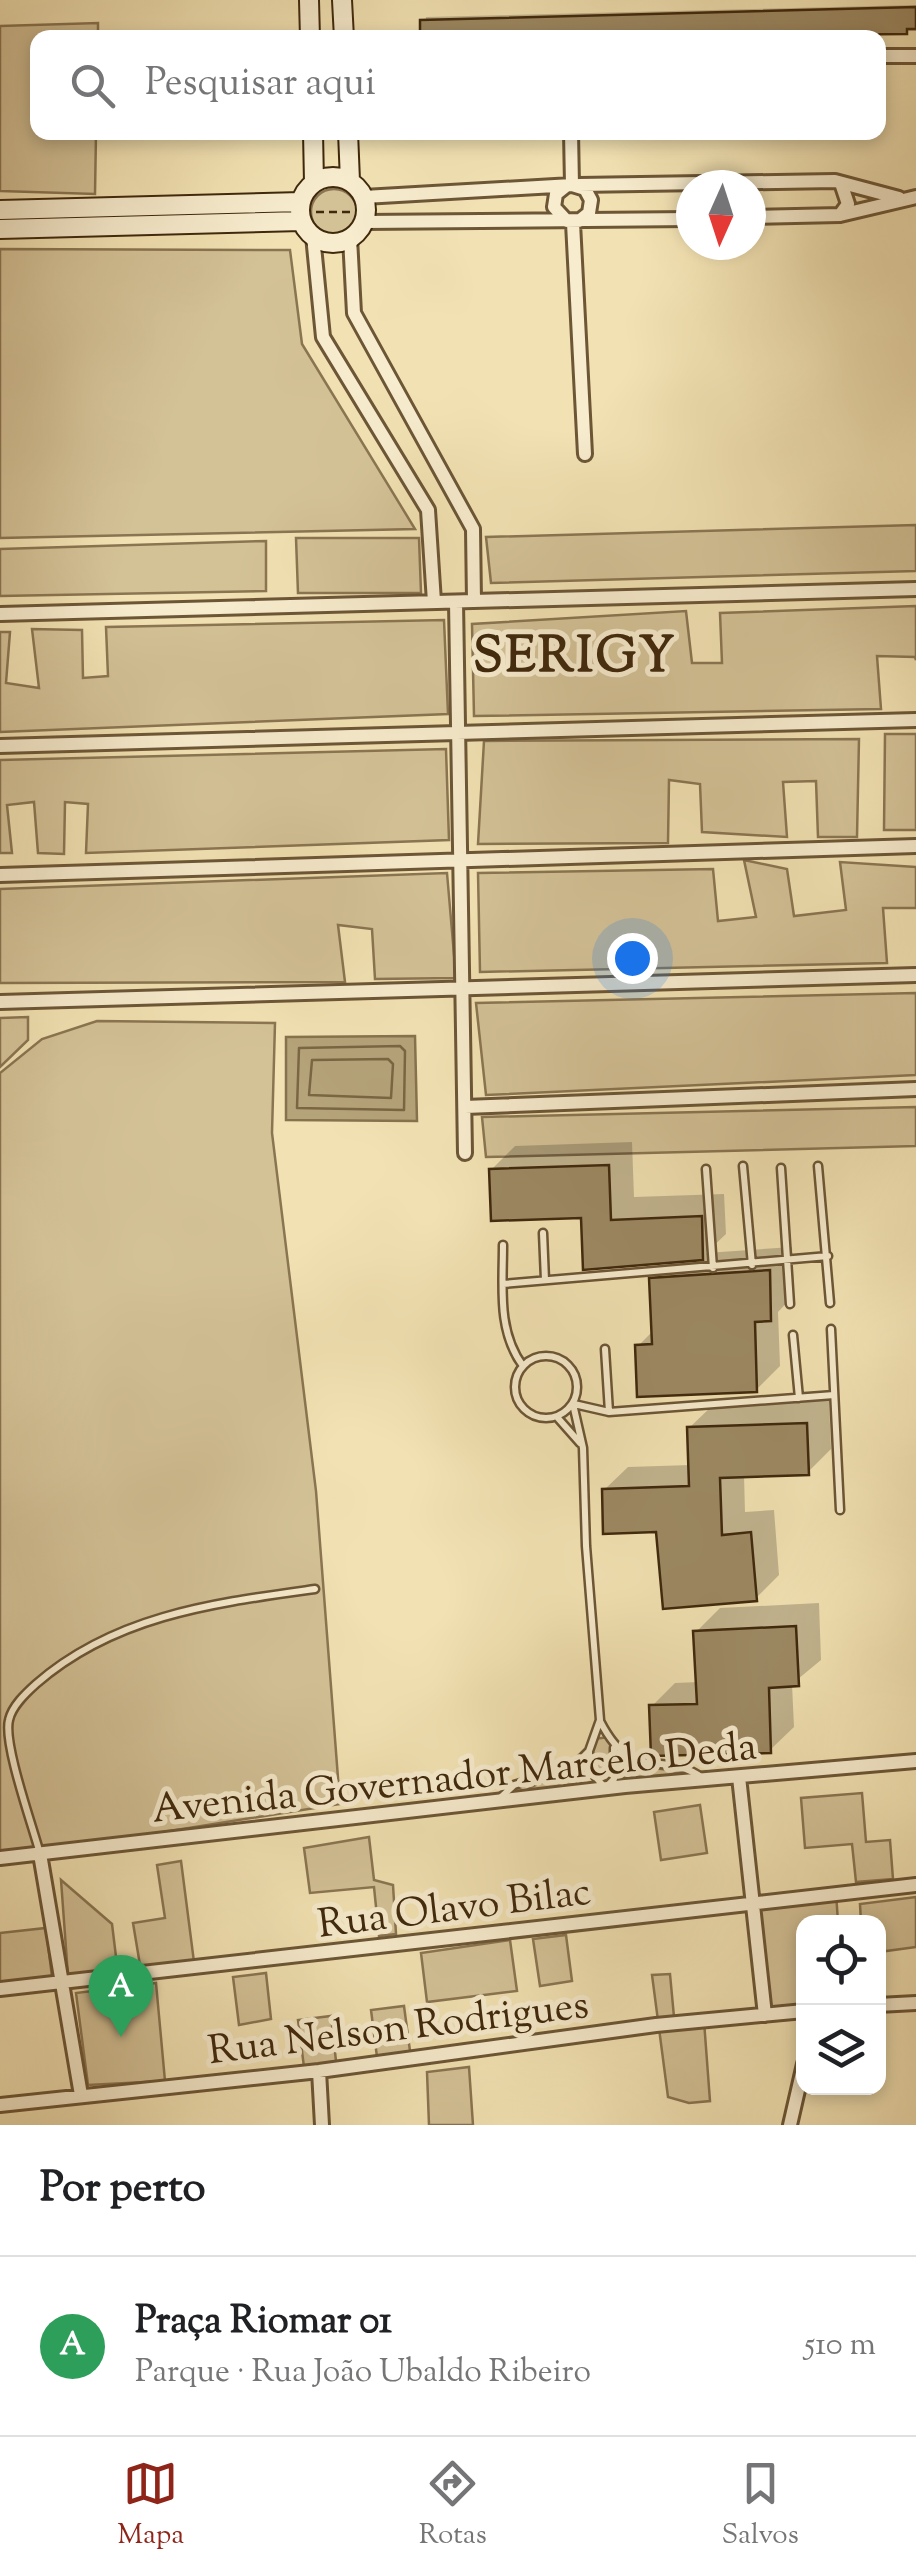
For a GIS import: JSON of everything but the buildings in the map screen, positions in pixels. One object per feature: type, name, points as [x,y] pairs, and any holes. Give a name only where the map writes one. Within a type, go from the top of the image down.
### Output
[{"type":"street","points":[[309,0],[310,30]]},
{"type":"street","points":[[342,0],[344,30]]},
{"type":"street","points":[[886,56],[916,56]]},
{"type":"street","points":[[301,211],[314,183],[312,140]]},
{"type":"street","points":[[348,140],[350,181]]},
{"type":"street","points":[[571,140],[572,185]]},
{"type":"street","points":[[313,236],[334,243],[350,238],[364,222],[364,197],[350,181],[329,177],[314,183]]},
{"type":"street","points":[[364,197],[572,185],[842,183],[899,198]]},
{"type":"street","points":[[840,215],[848,204],[842,183]]},
{"type":"street","points":[[572,185],[592,200],[590,213],[573,222]]},
{"type":"street","points":[[572,185],[556,194],[554,207],[573,222],[585,454]]},
{"type":"street","points":[[766,217],[840,215],[916,197]]},
{"type":"street","points":[[0,210],[301,211]]},
{"type":"street","points":[[0,229],[301,211]]},
{"type":"street","points":[[301,211],[313,236],[323,337],[428,510],[434,602]]},
{"type":"street","points":[[364,222],[676,219]]},
{"type":"street","points":[[350,238],[354,313],[473,529],[474,601]]},
{"type":"street","points":[[0,614],[916,589]]},
{"type":"street","points":[[456,602],[465,1153]]},
{"type":"street","points":[[0,746],[916,720]]},
{"type":"street","points":[[0,876],[916,846]]},
{"type":"street","points":[[0,1002],[916,975]]},
{"type":"street","points":[[464,1108],[916,1089]]},
{"type":"street","name":"Avenida Governador Marcelo Deda","points":[[0,1858],[605,1788],[916,1762]]},
{"type":"street","points":[[738,1777],[765,2015]]},
{"type":"street","points":[[40,1854],[65,1982],[81,2095]]},
{"type":"street","name":"Rua Olavo Bilac","points":[[0,1989],[916,1885]]},
{"type":"street","points":[[886,2004],[916,2002]]},
{"type":"street","name":"Rua Nelson Rodrigues","points":[[0,2105],[319,2071],[656,2025],[796,2013]]},
{"type":"street","points":[[319,2071],[322,2125]]},
{"type":"street","points":[[790,2125],[797,2095]]},
{"type":"lane","points":[[743,1166],[752,1265]]},
{"type":"lane","points":[[818,1166],[830,1303]]},
{"type":"lane","points":[[781,1168],[790,1304]]},
{"type":"lane","points":[[706,1170],[713,1268]]},
{"type":"lane","points":[[543,1232],[545,1280]]},
{"type":"lane","points":[[502,1245],[510,1348],[523,1366]]},
{"type":"lane","points":[[503,1284],[828,1256]]},
{"type":"lane","points":[[831,1329],[840,1510]]},
{"type":"lane","points":[[793,1335],[799,1398]]},
{"type":"lane","points":[[605,1348],[609,1412]]},
{"type":"lane","points":[[704,1779],[680,1766],[655,1766],[623,1756],[600,1720],[586,1546],[584,1448],[573,1404],[578,1384],[561,1360],[541,1356],[523,1366],[515,1384],[520,1404],[536,1417],[556,1417],[573,1404],[609,1412],[834,1395]]},
{"type":"lane","points":[[556,1417],[584,1448]]},
{"type":"lane","points":[[40,1854],[10,1742],[8,1720],[22,1697],[49,1673],[118,1631],[166,1613],[315,1589]]},
{"type":"lane","points":[[600,1720],[589,1751],[589,1768],[605,1788],[614,1779],[617,1766],[614,1746]]},
{"type":"lane","points":[[498,1801],[514,1785],[573,1768],[589,1751]]},
{"type":"shaded area","points":[[98,23],[98,30],[30,30],[30,140],[96,140],[95,194],[0,191],[0,26]]},
{"type":"shaded area","points":[[334,189],[350,196],[357,212],[350,228],[334,235],[318,228],[311,212],[318,196]]},
{"type":"shaded area","points":[[290,207],[291,217],[0,224],[0,216]]},
{"type":"shaded area","points":[[0,249],[290,250],[302,344],[415,529],[0,538]]},
{"type":"shaded area","points":[[916,525],[916,571],[491,583],[486,537]]},
{"type":"shaded area","points":[[296,538],[419,538],[421,593],[298,593]]},
{"type":"shaded area","points":[[266,541],[266,591],[0,596],[0,549]]},
{"type":"shaded area","points":[[916,606],[916,660],[877,656],[881,709],[474,716],[472,624],[686,611],[692,663],[722,663],[720,613]]},
{"type":"shaded area","points":[[444,620],[448,714],[0,732],[0,632],[10,632],[6,683],[39,688],[32,629],[82,630],[83,678],[108,676],[106,627]]},
{"type":"shaded area","points":[[885,734],[916,734],[916,830],[884,830]]},
{"type":"shaded area","points":[[859,739],[857,837],[818,837],[816,781],[783,782],[787,837],[702,832],[700,784],[669,780],[668,843],[478,844],[484,741]]},
{"type":"shaded area","points":[[446,749],[449,840],[86,853],[88,804],[65,802],[64,854],[38,853],[34,802],[7,805],[12,853],[0,853],[0,760]]},
{"type":"shaded area","points":[[744,860],[787,869],[794,916],[846,910],[840,862],[916,867],[916,908],[883,908],[887,963],[480,972],[478,873],[713,869],[718,921],[756,917]]},
{"type":"shaded area","points":[[447,873],[456,978],[375,979],[372,929],[338,925],[345,982],[0,983],[0,889]]},
{"type":"shaded area","points":[[916,993],[916,1075],[486,1095],[476,1003]]},
{"type":"shaded area","points":[[28,1017],[28,1040],[0,1067],[0,1018]]},
{"type":"shaded area","points":[[97,1021],[275,1023],[272,1133],[316,1491],[340,1804],[0,1858],[0,1073],[42,1039]]},
{"type":"shaded area","points":[[916,1107],[916,1146],[486,1157],[482,1117]]},
{"type":"shaded area","points":[[609,1737],[617,1764],[605,1788],[593,1771],[590,1754],[594,1739]]},
{"type":"shaded area","points":[[622,1761],[675,1772],[688,1777],[625,1786]]},
{"type":"shaded area","points":[[584,1765],[586,1790],[523,1794],[535,1785]]},
{"type":"shaded area","points":[[862,1793],[866,1842],[890,1840],[893,1879],[856,1882],[852,1844],[805,1848],[801,1798]]},
{"type":"shaded area","points":[[700,1805],[707,1853],[661,1860],[654,1812]]},
{"type":"shaded area","points":[[369,1837],[374,1880],[393,1885],[396,1934],[379,1936],[374,1887],[310,1893],[304,1848]]},
{"type":"shaded area","points":[[181,1861],[194,1962],[141,1971],[133,1923],[165,1918],[157,1865]]},
{"type":"shaded area","points":[[61,1880],[112,1924],[118,1973],[68,1976]]},
{"type":"shaded area","points":[[836,1893],[838,1915],[796,1915],[796,2012],[765,2015],[754,1901]]},
{"type":"shaded area","points":[[916,1897],[916,1947],[886,1951],[886,1915],[861,1915],[860,1904]]},
{"type":"shaded area","points":[[46,1928],[52,1977],[0,1983],[0,1933]]},
{"type":"shaded area","points":[[566,1935],[572,1981],[540,1986],[533,1939]]},
{"type":"shaded area","points":[[510,1940],[517,1991],[427,2002],[421,1953]]},
{"type":"shaded area","points":[[266,1973],[271,2019],[239,2025],[233,1977]]},
{"type":"shaded area","points":[[670,1974],[674,2017],[660,2023],[704,2021],[710,2101],[689,2103],[668,2097],[652,1975]]},
{"type":"shaded area","points":[[156,1983],[165,2081],[88,2085],[76,1993]]},
{"type":"shaded area","points":[[404,2006],[410,2051],[377,2057],[371,2010]]},
{"type":"shaded area","points":[[331,2016],[336,2061],[304,2067],[298,2020]]},
{"type":"shaded area","points":[[469,2067],[473,2125],[429,2125],[427,2072]]},
{"type":"water","points":[[415,1036],[417,1121],[286,1120],[286,1037]]},
{"type":"place","name":"Praça Riomar 01","points":[[121,2037]]},
{"type":"district","name":"SERIGY","points":[[575,653]]}]
